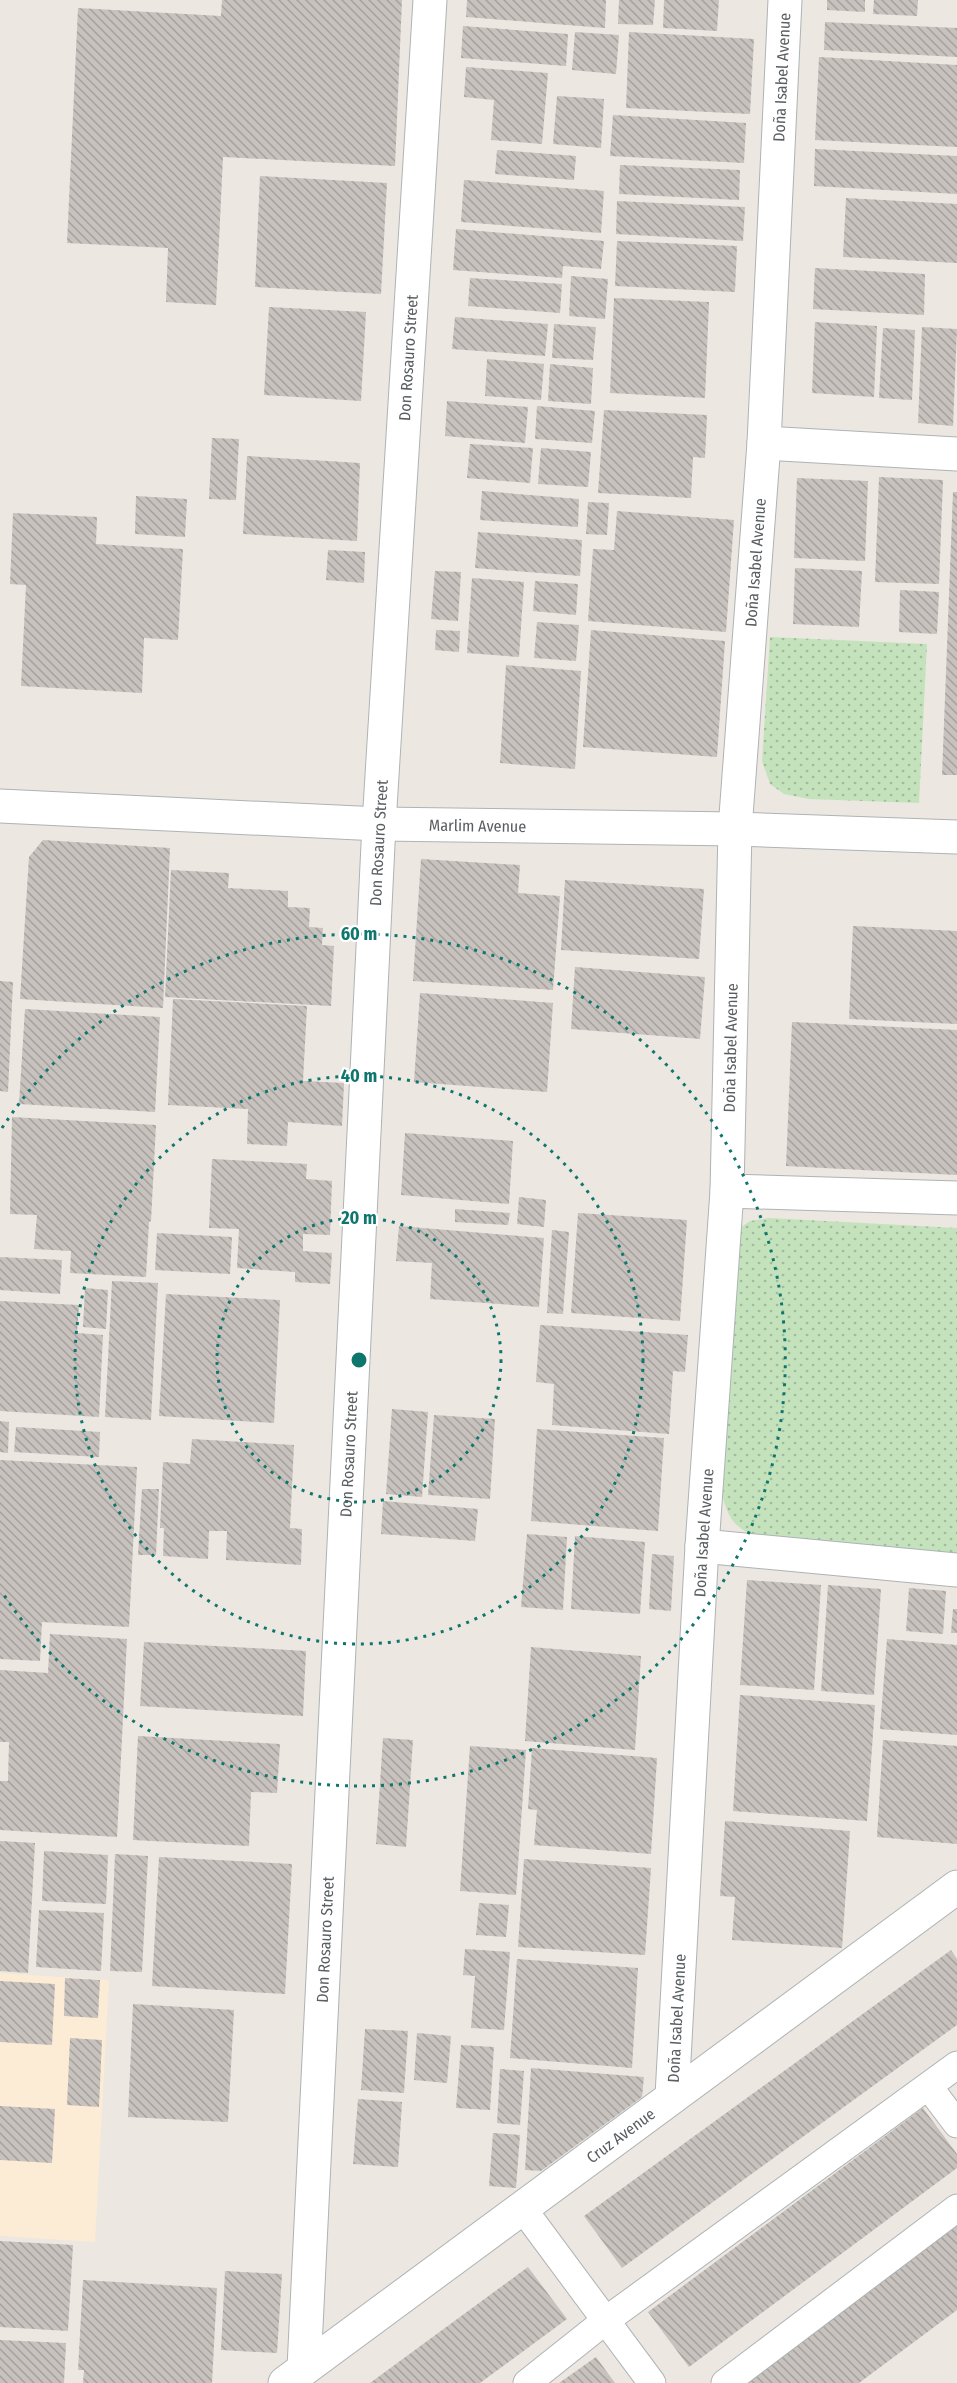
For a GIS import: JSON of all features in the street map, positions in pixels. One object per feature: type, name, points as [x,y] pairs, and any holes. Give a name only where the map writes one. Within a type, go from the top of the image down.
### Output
[{"type":"street","name":"Don Rosauro Street","points":[[294,2376],[379,824],[430,0]]},
{"type":"street","name":"Doña Isabel Avenue","points":[[672,2096],[702,1546],[727,1191],[735,830],[764,443],[784,0]]},
{"type":"street","points":[[764,443],[957,454]]},
{"type":"street","name":"Marlim Avenue","points":[[0,806],[379,824],[735,830],[957,837]]},
{"type":"street","points":[[727,1191],[957,1198]]},
{"type":"street","points":[[702,1546],[957,1570]]},
{"type":"street","name":"Cruz Avenue","points":[[294,2376],[957,1887]]},
{"type":"lane","points":[[526,2383],[605,2321],[957,2065]]},
{"type":"lane","points":[[929,2087],[957,2124]]},
{"type":"lane","points":[[725,2383],[957,2208]]},
{"type":"lane","points":[[523,2209],[652,2383]]},
{"type":"shaded area","points":[[0,1973],[109,1980],[95,2242],[0,2236]]},
{"type":"green space","points":[[770,637],[927,644],[919,803],[809,799],[784,794],[770,784],[762,761]]},
{"type":"green space","points":[[769,1218],[957,1228],[957,1556],[762,1540],[744,1531],[730,1516],[721,1490],[737,1230],[750,1221]]},
{"type":"building","points":[[222,0],[402,0],[395,166],[223,157],[216,305],[166,302],[168,248],[67,243],[78,8],[221,16]]},
{"type":"building","points":[[467,0],[606,0],[605,28],[466,17]]},
{"type":"building","points":[[619,0],[655,0],[653,25],[618,24]]},
{"type":"building","points":[[664,0],[719,0],[717,31],[663,28]]},
{"type":"building","points":[[827,0],[865,0],[865,12],[827,10]]},
{"type":"building","points":[[874,0],[918,0],[917,16],[873,14]]},
{"type":"building","points":[[825,22],[957,28],[957,57],[824,50]]},
{"type":"building","points":[[463,26],[568,34],[566,66],[461,58]]},
{"type":"building","points":[[575,32],[619,35],[616,74],[572,70]]},
{"type":"building","points":[[629,32],[754,39],[750,114],[626,108]]},
{"type":"building","points":[[819,57],[957,65],[957,147],[815,140]]},
{"type":"building","points":[[466,67],[548,73],[542,144],[491,140],[494,100],[464,97]]},
{"type":"building","points":[[557,96],[604,99],[601,148],[553,144]]},
{"type":"building","points":[[613,115],[746,123],[744,163],[610,156]]},
{"type":"building","points":[[815,149],[957,156],[957,194],[814,186]]},
{"type":"building","points":[[497,150],[576,156],[574,180],[495,174]]},
{"type":"building","points":[[620,165],[740,170],[739,200],[619,194]]},
{"type":"building","points":[[260,176],[387,183],[381,294],[255,287]]},
{"type":"building","points":[[464,180],[604,191],[601,233],[461,222]]},
{"type":"building","points":[[846,198],[957,204],[957,263],[843,257]]},
{"type":"building","points":[[617,201],[745,207],[743,241],[616,234]]},
{"type":"building","points":[[456,229],[604,241],[601,269],[563,266],[562,278],[453,270]]},
{"type":"building","points":[[617,241],[737,246],[735,292],[615,286]]},
{"type":"building","points":[[815,268],[925,274],[924,315],[813,309]]},
{"type":"building","points":[[571,276],[608,279],[605,319],[569,316]]},
{"type":"building","points":[[470,278],[562,284],[560,313],[468,306]]},
{"type":"building","points":[[614,298],[709,302],[705,398],[610,393]]},
{"type":"building","points":[[269,307],[366,312],[361,401],[264,395]]},
{"type":"building","points":[[455,317],[548,324],[545,356],[452,349]]},
{"type":"building","points":[[815,322],[877,326],[874,397],[812,393]]},
{"type":"building","points":[[554,324],[596,327],[593,360],[552,358]]},
{"type":"building","points":[[922,327],[957,329],[953,426],[918,423]]},
{"type":"building","points":[[883,328],[915,330],[912,400],[879,398]]},
{"type":"building","points":[[487,359],[544,364],[541,400],[485,396]]},
{"type":"building","points":[[550,364],[593,368],[591,404],[548,401]]},
{"type":"building","points":[[447,401],[528,407],[525,443],[445,436]]},
{"type":"building","points":[[537,406],[595,411],[592,443],[535,439]]},
{"type":"building","points":[[604,410],[707,415],[705,458],[693,457],[691,498],[598,493]]},
{"type":"building","points":[[212,438],[239,439],[236,500],[209,499]]},
{"type":"building","points":[[470,444],[533,448],[530,483],[467,478]]},
{"type":"building","points":[[541,448],[591,452],[588,487],[538,484]]},
{"type":"building","points":[[247,456],[360,463],[357,541],[243,534]]},
{"type":"building","points":[[879,477],[943,480],[939,584],[875,582]]},
{"type":"building","points":[[797,478],[868,481],[865,561],[794,558]]},
{"type":"building","points":[[482,491],[579,499],[578,527],[480,520]]},
{"type":"building","points":[[953,492],[957,492],[957,775],[942,775]]},
{"type":"building","points":[[136,496],[187,499],[185,537],[135,534]]},
{"type":"building","points":[[588,502],[609,503],[607,535],[586,534]]},
{"type":"building","points":[[617,511],[734,520],[726,632],[588,621],[593,549],[614,550]]},
{"type":"building","points":[[13,513],[97,517],[96,544],[183,549],[178,640],[144,638],[142,693],[21,686],[26,585],[10,584]]},
{"type":"building","points":[[478,532],[582,540],[580,576],[475,568]]},
{"type":"building","points":[[328,550],[365,552],[364,583],[326,580]]},
{"type":"building","points":[[795,568],[862,571],[859,627],[793,624]]},
{"type":"building","points":[[435,571],[461,572],[458,621],[431,619]]},
{"type":"building","points":[[472,578],[524,582],[519,657],[467,653]]},
{"type":"building","points":[[535,581],[578,584],[576,615],[533,611]]},
{"type":"building","points":[[900,590],[939,592],[937,634],[899,632]]},
{"type":"building","points":[[537,622],[579,625],[576,661],[534,658]]},
{"type":"building","points":[[436,630],[460,631],[459,652],[435,650]]},
{"type":"building","points":[[591,630],[725,641],[717,757],[583,747]]},
{"type":"building","points":[[506,665],[581,671],[575,769],[500,763]]},
{"type":"building","points":[[43,840],[170,848],[163,1008],[20,999],[29,857]]},
{"type":"building","points":[[421,859],[520,865],[518,893],[560,896],[553,990],[413,981]]},
{"type":"building","points":[[171,870],[229,873],[228,888],[288,891],[288,907],[310,908],[309,927],[323,928],[322,945],[334,946],[331,1006],[165,997]]},
{"type":"building","points":[[565,880],[704,889],[699,959],[561,950]]},
{"type":"building","points":[[853,926],[957,931],[957,1024],[849,1019]]},
{"type":"building","points":[[575,967],[705,977],[700,1039],[571,1029]]},
{"type":"building","points":[[0,981],[13,982],[8,1092],[0,1091]]},
{"type":"building","points":[[420,993],[553,1003],[547,1092],[414,1082]]},
{"type":"building","points":[[173,999],[307,1006],[303,1081],[344,1083],[342,1126],[288,1122],[287,1146],[247,1144],[248,1109],[168,1105]]},
{"type":"building","points":[[25,1009],[160,1017],[155,1112],[19,1104]]},
{"type":"building","points":[[792,1022],[957,1030],[957,1175],[786,1166]]},
{"type":"building","points":[[12,1117],[156,1125],[146,1277],[70,1273],[71,1251],[34,1249],[37,1215],[10,1214]]},
{"type":"building","points":[[405,1133],[513,1141],[509,1204],[401,1195]]},
{"type":"building","points":[[212,1159],[307,1164],[306,1179],[332,1181],[330,1235],[303,1234],[303,1251],[332,1253],[330,1284],[295,1282],[295,1272],[237,1268],[239,1229],[209,1228]]},
{"type":"building","points":[[519,1197],[546,1200],[544,1227],[517,1224]]},
{"type":"building","points":[[455,1209],[510,1213],[508,1225],[455,1222]]},
{"type":"building","points":[[578,1213],[687,1220],[680,1321],[571,1313]]},
{"type":"building","points":[[399,1226],[544,1238],[539,1307],[430,1299],[432,1263],[396,1261]]},
{"type":"building","points":[[552,1230],[569,1232],[563,1314],[547,1313]]},
{"type":"building","points":[[157,1233],[232,1237],[230,1274],[155,1270]]},
{"type":"building","points":[[0,1257],[62,1260],[60,1294],[0,1290]]},
{"type":"building","points":[[112,1281],[158,1283],[151,1420],[105,1417]]},
{"type":"building","points":[[85,1288],[108,1290],[106,1329],[83,1327]]},
{"type":"building","points":[[166,1294],[280,1300],[274,1423],[159,1416]]},
{"type":"building","points":[[0,1301],[79,1305],[77,1333],[103,1335],[99,1417],[0,1411]]},
{"type":"building","points":[[540,1325],[688,1335],[685,1372],[673,1371],[669,1434],[552,1425],[554,1384],[536,1382]]},
{"type":"building","points":[[392,1409],[428,1412],[422,1497],[386,1494]]},
{"type":"building","points":[[434,1415],[495,1419],[490,1499],[428,1495]]},
{"type":"building","points":[[0,1421],[9,1422],[8,1453],[0,1452]]},
{"type":"building","points":[[16,1427],[100,1432],[99,1457],[14,1452]]},
{"type":"building","points":[[537,1429],[664,1438],[658,1531],[531,1521]]},
{"type":"building","points":[[192,1439],[294,1445],[290,1528],[302,1529],[301,1565],[226,1560],[227,1531],[209,1531],[208,1559],[163,1556],[164,1528],[160,1528],[163,1462],[190,1464]]},
{"type":"building","points":[[0,1460],[137,1467],[129,1627],[42,1622],[40,1661],[0,1659]]},
{"type":"building","points":[[142,1489],[159,1489],[156,1555],[138,1555]]},
{"type":"building","points":[[383,1501],[478,1509],[475,1541],[381,1534]]},
{"type":"building","points":[[527,1534],[567,1537],[563,1610],[521,1607]]},
{"type":"building","points":[[575,1536],[645,1542],[640,1614],[571,1609]]},
{"type":"building","points":[[652,1554],[674,1556],[671,1611],[649,1609]]},
{"type":"building","points":[[747,1580],[821,1585],[814,1690],[740,1685]]},
{"type":"building","points":[[828,1585],[881,1589],[874,1695],[821,1691]]},
{"type":"building","points":[[909,1588],[946,1591],[943,1634],[906,1631]]},
{"type":"building","points":[[953,1609],[957,1609],[957,1633],[951,1633]]},
{"type":"building","points":[[50,1634],[127,1639],[117,1837],[0,1830],[0,1781],[8,1781],[9,1742],[0,1742],[0,1670],[48,1673]]},
{"type":"building","points":[[887,1639],[957,1645],[957,1735],[880,1729]]},
{"type":"building","points":[[144,1642],[306,1651],[303,1716],[140,1706]]},
{"type":"building","points":[[531,1647],[641,1656],[635,1750],[525,1741]]},
{"type":"building","points":[[740,1695],[875,1705],[867,1821],[733,1811]]},
{"type":"building","points":[[138,1736],[280,1744],[277,1793],[251,1792],[249,1846],[133,1840]]},
{"type":"building","points":[[383,1738],[413,1740],[406,1847],[376,1844]]},
{"type":"building","points":[[883,1740],[957,1746],[957,1844],[877,1837]]},
{"type":"building","points":[[470,1746],[526,1750],[516,1895],[460,1891]]},
{"type":"building","points":[[532,1748],[657,1758],[651,1854],[534,1845],[537,1810],[528,1809]]},
{"type":"building","points":[[725,1821],[850,1831],[842,1948],[732,1940],[735,1897],[720,1896]]},
{"type":"building","points":[[0,1841],[35,1843],[28,1973],[0,1971]]},
{"type":"building","points":[[44,1851],[108,1855],[106,1904],[42,1901]]},
{"type":"building","points":[[115,1854],[148,1856],[142,1972],[110,1971]]},
{"type":"building","points":[[159,1857],[292,1864],[285,1994],[152,1986]]},
{"type":"building","points":[[524,1859],[651,1868],[645,1955],[518,1947]]},
{"type":"building","points":[[479,1903],[509,1905],[506,1937],[476,1935]]},
{"type":"building","points":[[39,1910],[104,1913],[101,1971],[36,1967]]},
{"type":"building","points":[[465,1949],[510,1952],[504,2030],[471,2028],[475,1976],[463,1975]]},
{"type":"building","points":[[951,1950],[957,1959],[957,2025],[622,2268],[584,2216]]},
{"type":"building","points":[[517,1959],[638,1968],[632,2068],[510,2058]]},
{"type":"building","points":[[65,1978],[100,1980],[98,2018],[64,2016]]},
{"type":"building","points":[[0,1981],[55,1984],[52,2045],[0,2042]]},
{"type":"building","points":[[133,2004],[234,2010],[228,2122],[128,2117]]},
{"type":"building","points":[[365,2029],[408,2031],[404,2093],[361,2090]]},
{"type":"building","points":[[417,2033],[451,2036],[447,2083],[414,2080]]},
{"type":"building","points":[[70,2038],[102,2040],[99,2107],[67,2105]]},
{"type":"building","points":[[461,2045],[494,2047],[490,2110],[456,2108]]},
{"type":"building","points":[[531,2068],[644,2077],[642,2097],[541,2171],[525,2170]]},
{"type":"building","points":[[500,2069],[524,2071],[520,2125],[497,2123]]},
{"type":"building","points":[[358,2099],[402,2102],[398,2167],[353,2164]]},
{"type":"building","points":[[0,2106],[55,2109],[52,2163],[0,2160]]},
{"type":"building","points":[[923,2108],[957,2154],[957,2168],[689,2367],[648,2312]]},
{"type":"building","points":[[493,2133],[520,2135],[516,2188],[489,2186]]},
{"type":"building","points":[[957,2224],[957,2310],[859,2383],[744,2383]]},
{"type":"building","points":[[0,2241],[73,2245],[68,2331],[0,2327]]},
{"type":"building","points":[[528,2267],[567,2319],[480,2383],[370,2383]]},
{"type":"building","points":[[225,2271],[282,2274],[277,2353],[221,2350]]},
{"type":"building","points":[[83,2280],[217,2288],[212,2383],[83,2383],[84,2370],[78,2370]]},
{"type":"building","points":[[0,2340],[66,2343],[64,2383],[0,2383]]},
{"type":"building","points":[[596,2357],[615,2383],[559,2383]]}]
